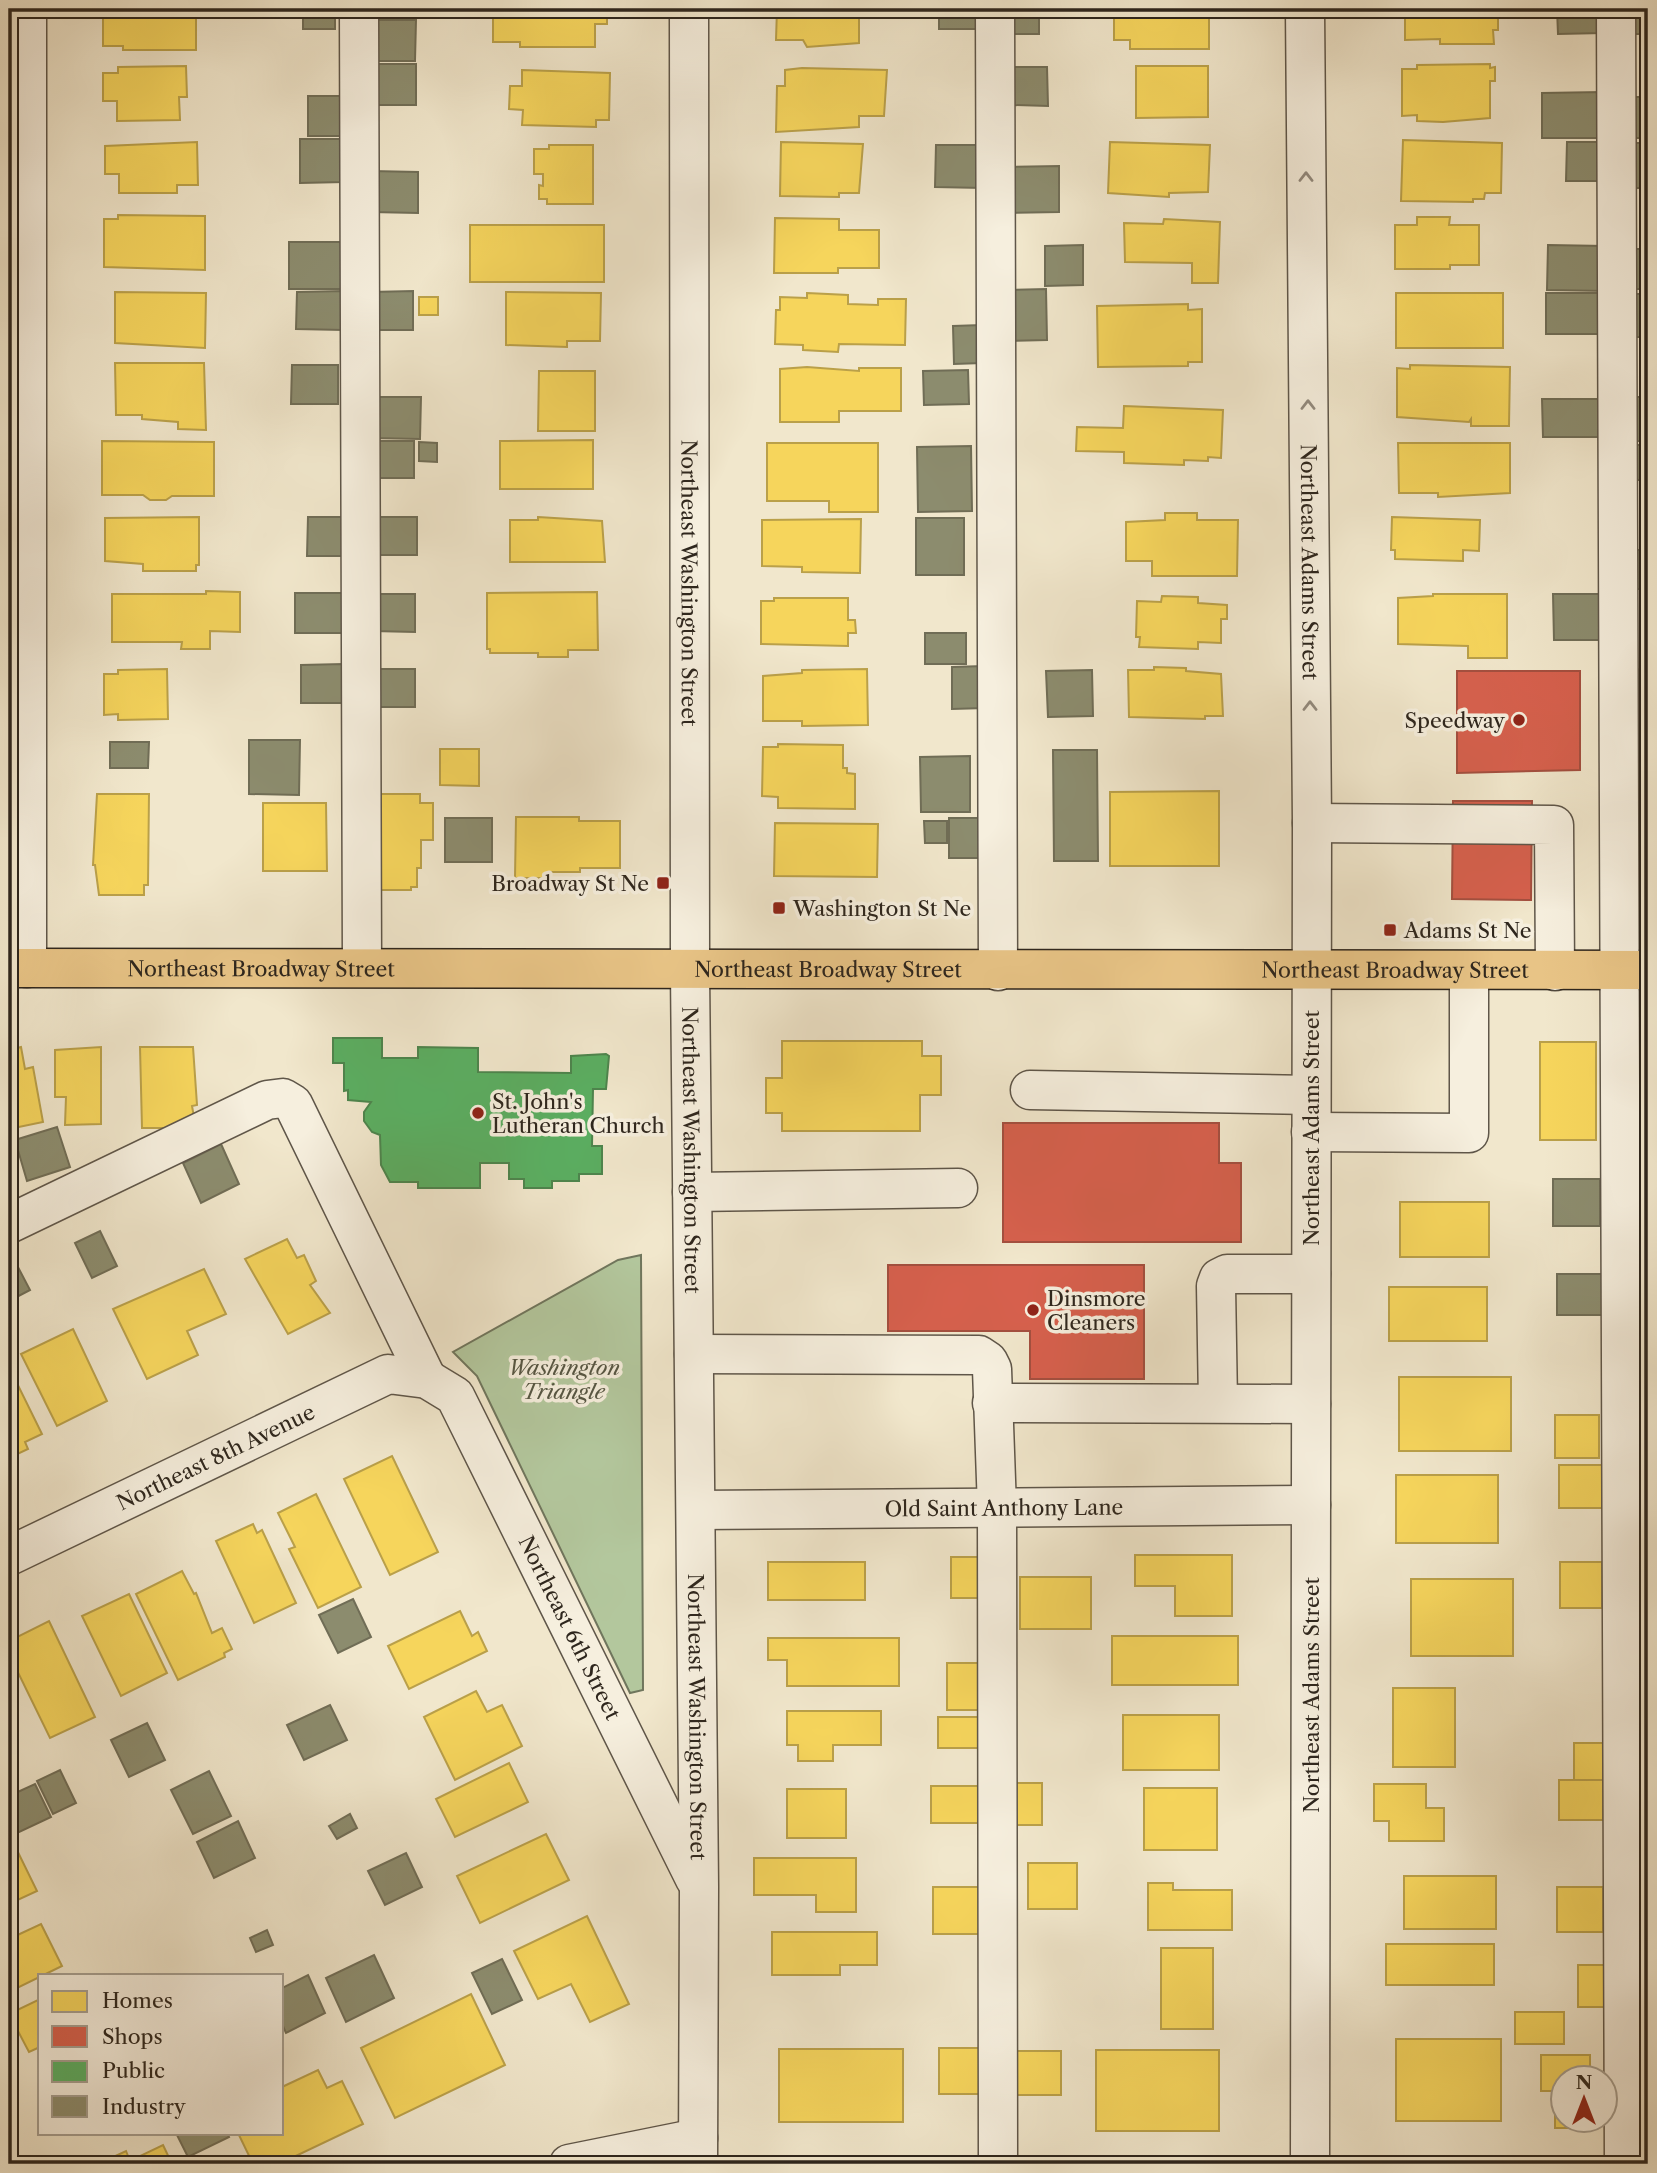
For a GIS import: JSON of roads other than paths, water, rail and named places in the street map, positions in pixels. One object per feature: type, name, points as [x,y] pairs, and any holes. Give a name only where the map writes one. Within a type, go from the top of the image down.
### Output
[{"type":"main road","name":"Northeast Broadway Street","points":[[18,968],[1633,971]]},
{"type":"street","points":[[18,968],[27,9]]},
{"type":"street","points":[[359,9],[362,967]]},
{"type":"street","name":"Northeast Washington Street","points":[[689,9],[690,971],[699,1887],[698,2151]]},
{"type":"street","points":[[995,9],[998,971]]},
{"type":"street","name":"Northeast Adams Street","points":[[1305,9],[1312,823],[1310,2164]]},
{"type":"street","points":[[1616,9],[1633,971],[1636,1957],[1624,2164]]},
{"type":"street","points":[[1312,823],[1554,825],[1555,971]]},
{"type":"street","points":[[1311,1132],[1469,1133],[1469,971]]},
{"type":"street","points":[[1030,1090],[1311,1095]]},
{"type":"street","points":[[9,1224],[267,1100],[283,1098],[293,1104],[427,1378]]},
{"type":"street","points":[[692,1192],[958,1188]]},
{"type":"street","points":[[1218,1403],[1216,1286],[1219,1278],[1227,1274],[1311,1274]]},
{"type":"street","points":[[694,1354],[979,1354],[988,1361],[992,1369],[997,1508],[998,2164]]},
{"type":"street","name":"Northeast 8th Avenue","points":[[9,1556],[388,1374],[427,1378]]},
{"type":"street","name":"Northeast 6th Street","points":[[427,1378],[455,1396],[699,1887]]},
{"type":"street","points":[[992,1403],[1311,1404]]},
{"type":"street","name":"Old Saint Anthony Lane","points":[[696,1510],[1311,1505]]},
{"type":"street","points":[[569,2164],[698,2151]]},
{"type":"place","name":"Speedway","points":[[1519,720]]},
{"type":"place","name":"Broadway St Ne","points":[[663,883]]},
{"type":"place","name":"Washington St Ne","points":[[779,908]]},
{"type":"place","name":"Adams St Ne","points":[[1390,930]]},
{"type":"place","name":"St. John's Lutheran Church","points":[[478,1113]]},
{"type":"place","name":"Dinsmore Cleaners","points":[[1033,1310]]},
{"type":"park label","name":"Washington Triangle","points":[[564,1379]]}]
